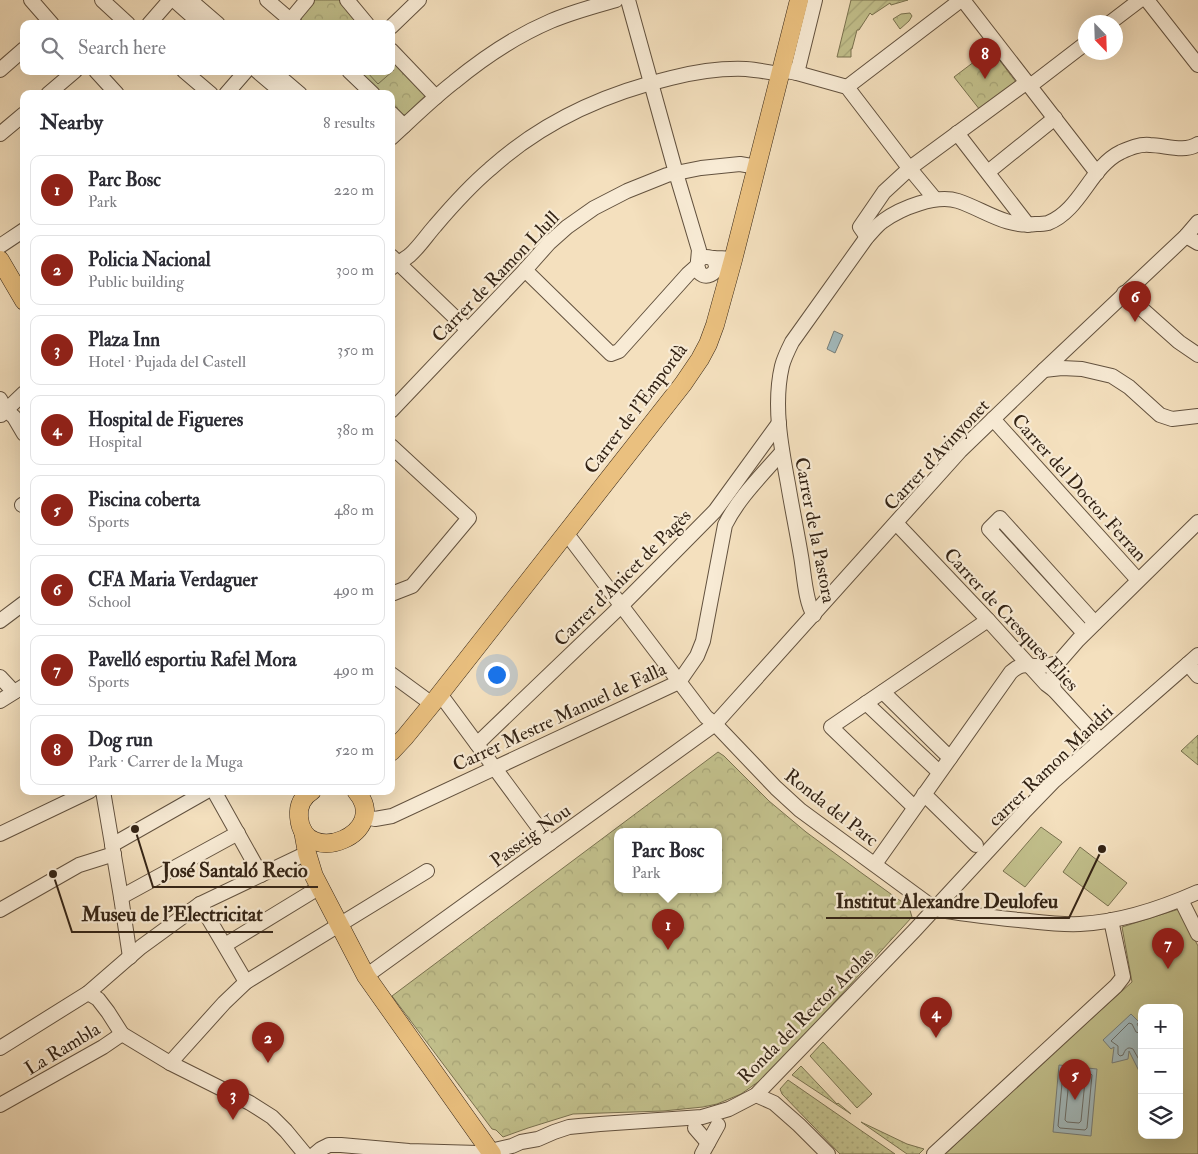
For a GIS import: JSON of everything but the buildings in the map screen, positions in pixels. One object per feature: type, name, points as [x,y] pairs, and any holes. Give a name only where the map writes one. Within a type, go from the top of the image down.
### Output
[{"type":"main road","name":"Carrer de l'Empordà","points":[[395,748],[567,534],[700,360],[713,332],[734,260],[757,167],[786,72],[799,0]]},
{"type":"main road","points":[[0,260],[20,294]]},
{"type":"main road","points":[[293,795],[299,808],[299,820],[313,870],[366,976],[505,1152]]},
{"type":"main road","points":[[299,808],[308,795]]},
{"type":"main road","points":[[313,870],[314,862],[318,855],[330,844],[347,838],[356,832],[364,817],[364,806],[360,795]]},
{"type":"main road","points":[[302,831],[316,841],[330,844]]},
{"type":"street","points":[[31,0],[48,20]]},
{"type":"street","points":[[102,0],[124,20]]},
{"type":"street","points":[[154,20],[172,0],[197,20]]},
{"type":"street","points":[[190,0],[213,20]]},
{"type":"street","points":[[267,0],[288,20]]},
{"type":"street","points":[[293,20],[307,0]]},
{"type":"street","points":[[347,0],[364,20]]},
{"type":"street","points":[[395,23],[418,0]]},
{"type":"street","points":[[395,134],[454,81],[519,37],[551,21],[616,0]]},
{"type":"street","points":[[628,0],[701,264],[713,280],[727,283]]},
{"type":"street","name":"Carrer de l'Empordà","points":[[786,72],[816,0]]},
{"type":"street","points":[[847,87],[962,0],[1097,173]]},
{"type":"street","points":[[1120,15],[1140,0]]},
{"type":"street","points":[[1147,0],[1198,65]]},
{"type":"street","points":[[867,237],[860,226],[884,192],[910,168],[1078,49]]},
{"type":"street","points":[[0,70],[20,52]]},
{"type":"street","points":[[395,54],[436,97]]},
{"type":"street","points":[[395,261],[410,255],[442,218],[490,169],[513,150],[554,123],[583,107],[618,92],[686,74],[720,70],[745,69],[786,72],[847,87],[936,199]]},
{"type":"street","points":[[53,90],[70,75]]},
{"type":"street","points":[[99,75],[113,90]]},
{"type":"street","points":[[189,75],[206,90]]},
{"type":"street","points":[[229,90],[243,75]]},
{"type":"street","points":[[262,75],[279,90]]},
{"type":"street","points":[[278,75],[295,90]]},
{"type":"street","points":[[353,75],[369,90]]},
{"type":"street","points":[[0,134],[20,117]]},
{"type":"street","points":[[395,117],[404,126]]},
{"type":"street","points":[[988,172],[1055,118]]},
{"type":"street","points":[[957,133],[1028,226]]},
{"type":"street","points":[[782,452],[778,402],[780,376],[786,355],[792,342],[867,237],[881,222],[900,210],[936,199],[956,200],[1013,224],[1028,226],[1047,223],[1062,214],[1107,162],[1118,154],[1135,146],[1149,145],[1180,148],[1198,144]]},
{"type":"street","name":"Carrer de Ramon Llull","points":[[395,407],[549,243],[567,227],[594,208],[627,191],[667,175],[701,168],[740,164],[757,167]]},
{"type":"street","name":"Carrer d'Avinyonet","points":[[715,724],[960,451],[1124,293],[1192,240],[1198,222]]},
{"type":"street","points":[[0,246],[20,233]]},
{"type":"street","points":[[525,270],[612,354],[619,351],[701,264],[725,258],[734,260]]},
{"type":"street","points":[[395,264],[468,330]]},
{"type":"street","points":[[1124,293],[1179,342],[1197,352]]},
{"type":"street","points":[[1044,370],[1062,368],[1082,369],[1112,376],[1129,387],[1160,415],[1172,419],[1198,416]]},
{"type":"street","points":[[20,397],[2,408],[14,417],[20,427]]},
{"type":"street","name":"Carrer del Doctor Ferran","points":[[993,419],[1138,580]]},
{"type":"street","name":"Carrer d'Anicet de Pagès","points":[[478,744],[621,606],[715,511],[779,423]]},
{"type":"street","points":[[395,450],[469,518],[412,586],[395,591]]},
{"type":"street","name":"Carrer de la Pastora","points":[[782,452],[809,600],[814,615]]},
{"type":"street","name":"Carrer Mestre Manuel de Falla","points":[[364,817],[375,819],[392,816],[679,682],[697,656],[703,641],[725,525],[741,499],[782,452]]},
{"type":"street","points":[[1084,633],[989,529],[1000,518],[1095,623]]},
{"type":"street","points":[[1054,690],[1052,678],[1058,664],[1084,633],[1198,522]]},
{"type":"street","name":"Carrer de Cresques Elies","points":[[896,524],[1100,740]]},
{"type":"street","name":"Ronda del Parc","points":[[567,534],[706,718],[715,724],[776,788],[800,810],[935,909]]},
{"type":"street","points":[[0,621],[20,606]]},
{"type":"street","points":[[914,807],[831,727],[988,620]]},
{"type":"street","points":[[1193,660],[1198,676]]},
{"type":"street","name":"carrer Ramon Mandri","points":[[935,909],[1054,781],[1193,660]]},
{"type":"street","points":[[874,864],[1010,672],[1017,666],[1027,664],[1041,666],[1058,664]]},
{"type":"street","points":[[395,676],[436,699],[478,744],[550,843]]},
{"type":"street","points":[[0,677],[19,689],[0,701]]},
{"type":"street","points":[[882,692],[950,758]]},
{"type":"street","points":[[866,703],[939,772]]},
{"type":"street","name":"Passeig Nou","points":[[366,976],[715,724]]},
{"type":"street","points":[[924,794],[976,845]]},
{"type":"street","points":[[0,834],[82,795]]},
{"type":"street","points":[[104,795],[130,957]]},
{"type":"street","points":[[0,910],[79,865],[113,849],[201,795]]},
{"type":"street","points":[[216,795],[261,875]]},
{"type":"street","points":[[121,896],[238,833]]},
{"type":"street","name":"La Rambla","points":[[0,1048],[88,993],[142,947],[200,904],[307,853]]},
{"type":"street","points":[[170,1062],[246,982],[428,871]]},
{"type":"street","points":[[225,945],[320,887]]},
{"type":"street","points":[[935,909],[961,914],[1062,924],[1082,924],[1111,920],[1154,909],[1198,892]]},
{"type":"street","points":[[1181,900],[1198,934]]},
{"type":"street","points":[[200,904],[246,982]]},
{"type":"street","name":"Ronda del Rector Arolas","points":[[505,1152],[554,1132],[569,1128],[702,1117],[729,1109],[756,1095],[935,909]]},
{"type":"street","points":[[934,1154],[1116,986],[1123,977],[1111,920]]},
{"type":"street","name":"La Rambla","points":[[0,1105],[103,1047],[122,1034],[98,999],[88,993]]},
{"type":"street","points":[[122,1034],[170,1062],[250,1103],[272,1117],[305,1154]]},
{"type":"street","points":[[756,1095],[774,1103],[828,1154]]},
{"type":"street","points":[[705,1148],[718,1125]]},
{"type":"street","points":[[695,1128],[705,1148]]},
{"type":"street","points":[[315,1154],[320,1149],[329,1145],[409,1151],[505,1152]]},
{"type":"green space","points":[[314,0],[339,0],[358,20],[301,20],[300,18]]},
{"type":"green space","points":[[851,0],[908,0],[891,5],[890,3],[872,15],[870,13],[859,30],[857,30],[851,49],[851,57],[837,57]]},
{"type":"green space","points":[[910,13],[912,16],[909,21],[900,29],[893,19],[901,14]]},
{"type":"green space","points":[[991,49],[1016,82],[980,110],[954,77]]},
{"type":"green space","points":[[395,60],[426,95],[403,115],[395,107],[395,90],[378,90],[362,75],[395,75]]},
{"type":"green space","points":[[370,75],[388,75],[378,84]]},
{"type":"green space","points":[[1198,735],[1198,765],[1181,751]]},
{"type":"green space","points":[[718,752],[769,801],[806,832],[909,907],[912,917],[768,1075],[741,1094],[717,1104],[703,1107],[663,1111],[573,1114],[503,1137],[496,1130],[492,1129],[392,996],[614,830],[614,893],[722,893],[722,828],[616,828]]},
{"type":"green space","points":[[1041,827],[1062,842],[1025,887],[1003,871]]},
{"type":"green space","points":[[1080,847],[1127,883],[1108,906],[1063,872]]},
{"type":"green space","points":[[1179,909],[1198,946],[1198,1154],[945,1154],[1070,1038],[1132,982],[1122,927]]},
{"type":"green space","points":[[823,1042],[872,1094],[857,1108],[810,1056]]},
{"type":"green space","points":[[801,1066],[837,1104],[851,1114],[792,1075]]},
{"type":"green space","points":[[788,1080],[895,1154],[840,1154],[782,1094],[780,1089]]},
{"type":"green space","points":[[861,1122],[907,1144],[924,1149],[919,1154],[907,1154]]},
{"type":"water","points":[[834,331],[843,335],[835,353],[827,349]]},
{"type":"water","points":[[1131,1014],[1138,1021],[1138,1069],[1129,1051],[1128,1059],[1112,1063],[1114,1047],[1111,1049],[1103,1040]]},
{"type":"water","points":[[1059,1065],[1097,1069],[1091,1136],[1053,1132]]},
{"type":"place","name":"Dog run","points":[[985,79]]},
{"type":"place","name":"CFA Maria Verdaguer","points":[[1135,322]]},
{"type":"place","name":"José Santaló Recio","points":[[135,829]]},
{"type":"place","name":"Institut Alexandre Deulofeu","points":[[1102,849]]},
{"type":"place","name":"Museu de l'Electricitat","points":[[53,874]]},
{"type":"place","name":"Parc Bosc","points":[[668,950]]},
{"type":"place","name":"Pavelló esportiu Rafel Mora","points":[[1168,969]]},
{"type":"place","name":"Hospital de Figueres","points":[[936,1038]]},
{"type":"place","name":"Policia Nacional","points":[[268,1063]]},
{"type":"place","name":"Piscina coberta","points":[[1075,1100]]},
{"type":"place","name":"Plaza Inn","points":[[233,1120]]}]
